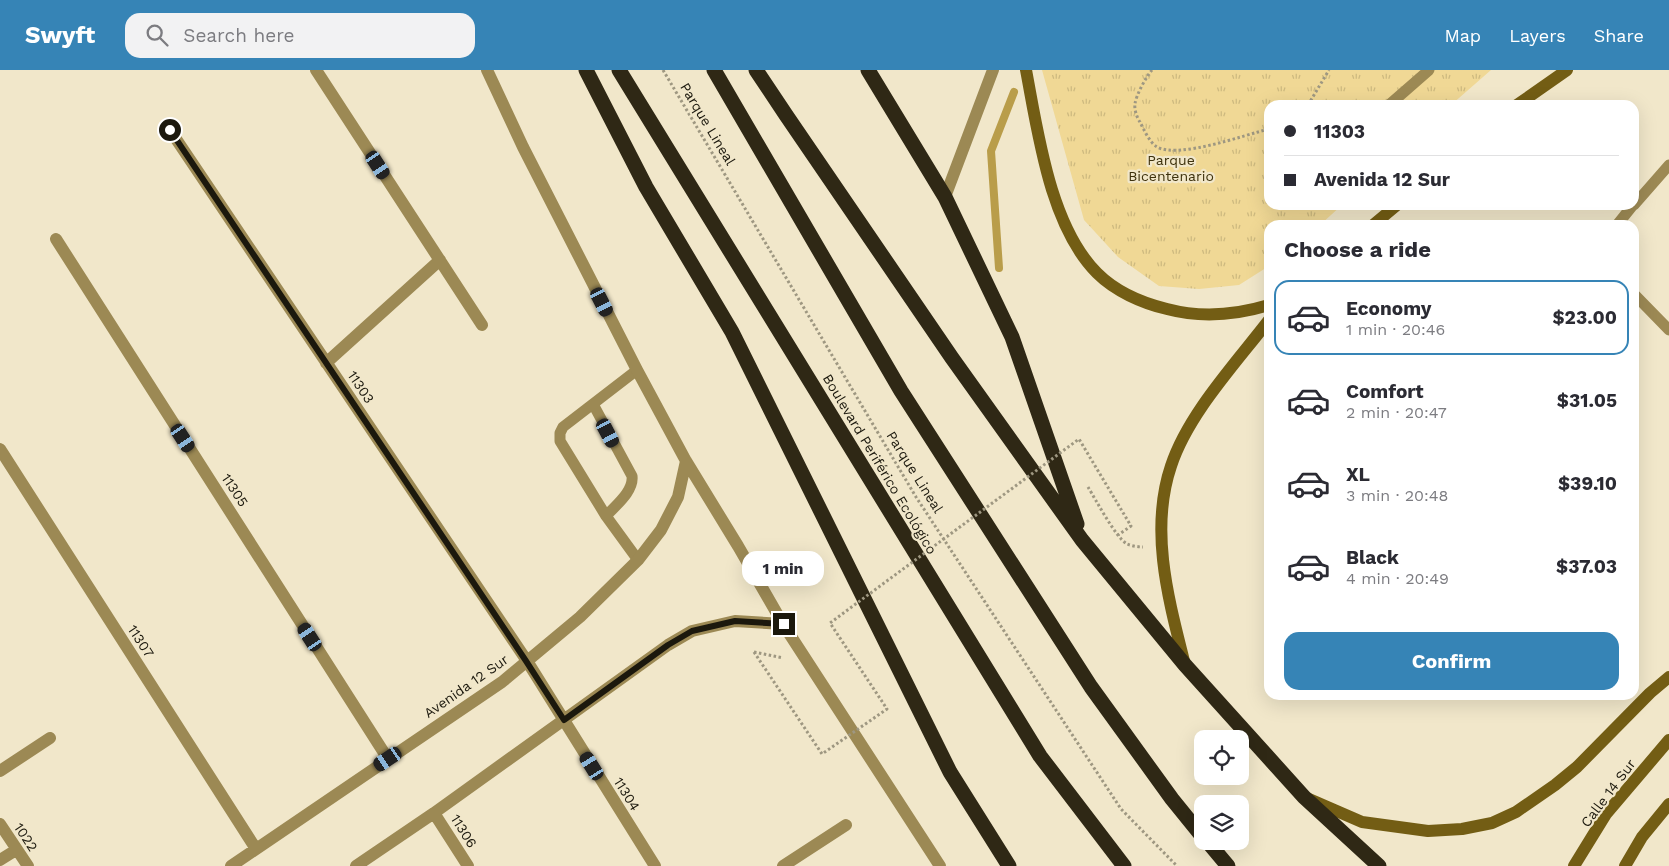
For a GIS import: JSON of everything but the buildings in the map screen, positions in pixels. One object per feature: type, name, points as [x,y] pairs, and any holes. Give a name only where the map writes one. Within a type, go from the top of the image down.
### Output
[{"type":"highway","points":[[586,70],[646,187],[732,332],[950,772],[1009,866]]},
{"type":"highway","name":"Boulevard Periférico Ecológico","points":[[620,70],[1040,756],[1124,866]]},
{"type":"highway","points":[[714,70],[906,399],[1091,686],[1172,799],[1194,826]]},
{"type":"highway","points":[[756,70],[952,358],[1082,540],[1185,665],[1304,797],[1379,866]]},
{"type":"highway","points":[[868,70],[945,197],[1012,337],[1082,540]]},
{"type":"highway","points":[[1215,850],[1228,866]]},
{"type":"street","points":[[316,70],[482,325]]},
{"type":"street","points":[[487,70],[523,147],[686,462],[784,624],[940,866]]},
{"type":"street","points":[[945,197],[993,70]]},
{"type":"street","points":[[1026,70],[1050,180],[1062,218],[1071,237],[1096,272],[1107,282],[1137,299],[1174,311],[1195,314],[1229,314],[1264,306]]},
{"type":"street","points":[[1524,100],[1567,70]]},
{"type":"street","name":"11303","points":[[170,130],[526,661]]},
{"type":"street","points":[[1379,220],[1391,210]]},
{"type":"street","name":"11305","points":[[56,239],[388,759]]},
{"type":"street","points":[[326,363],[440,260]]},
{"type":"street","points":[[1185,665],[1168,599],[1162,539],[1162,502],[1171,465],[1186,433],[1205,402],[1264,326]]},
{"type":"street","name":"11307","points":[[0,449],[256,849]]},
{"type":"street","name":"Avenida 12 Sur","points":[[231,866],[502,682],[580,617],[638,560],[661,530],[678,497],[686,462]]},
{"type":"street","points":[[356,866],[434,813],[668,645],[692,631],[735,621],[784,624]]},
{"type":"street","name":"11304","points":[[526,661],[655,866]]},
{"type":"street","points":[[1304,797],[1362,822],[1428,831],[1462,829],[1492,822],[1516,812],[1555,786],[1577,767],[1650,693],[1669,677]]},
{"type":"street","points":[[0,771],[50,738]]},
{"type":"street","name":"Calle 14 Sur","points":[[1574,866],[1606,814],[1669,740]]},
{"type":"street","points":[[1625,866],[1642,837],[1669,804]]},
{"type":"street","name":"11306","points":[[434,813],[468,866]]},
{"type":"street","name":"1022","points":[[0,824],[28,866]]},
{"type":"street","points":[[783,866],[846,826]]},
{"type":"street","points":[[0,860],[16,850]]},
{"type":"lane","points":[[1394,100],[1430,70]]},
{"type":"lane","points":[[1639,199],[1669,165]]},
{"type":"lane","points":[[1621,220],[1630,210]]},
{"type":"lane","points":[[1639,299],[1669,330]]},
{"type":"lane","points":[[637,370],[563,427],[560,441],[606,516],[638,560]]},
{"type":"lane","points":[[593,404],[632,476],[633,482],[630,489],[606,516]]},
{"type":"path","name":"Parque Lineal","points":[[662,70],[916,497],[1121,809],[1177,866]]},
{"type":"path","points":[[1152,70],[1146,76],[1135,104],[1138,119],[1145,133],[1157,147],[1178,152],[1264,130]]},
{"type":"path","points":[[1311,100],[1329,70]]},
{"type":"path","points":[[754,652],[822,754],[887,709],[830,623],[1079,439],[1131,526],[1118,535]]},
{"type":"path","points":[[1062,446],[1067,454]]},
{"type":"path","points":[[1087,486],[1118,535],[1126,543],[1138,547],[1149,546],[1162,539]]},
{"type":"green space","name":"Parque Bicentenario","points":[[1042,70],[1491,70],[1457,100],[1264,100],[1264,210],[1336,210],[1326,220],[1264,220],[1264,269],[1239,285],[1199,289],[1159,286],[1118,257],[1084,220]]},
{"type":"waterway","points":[[999,268],[991,151],[1014,92]]},
{"type":"route","points":[[170,130],[564,720],[668,645],[692,631],[735,621],[784,624]]}]
